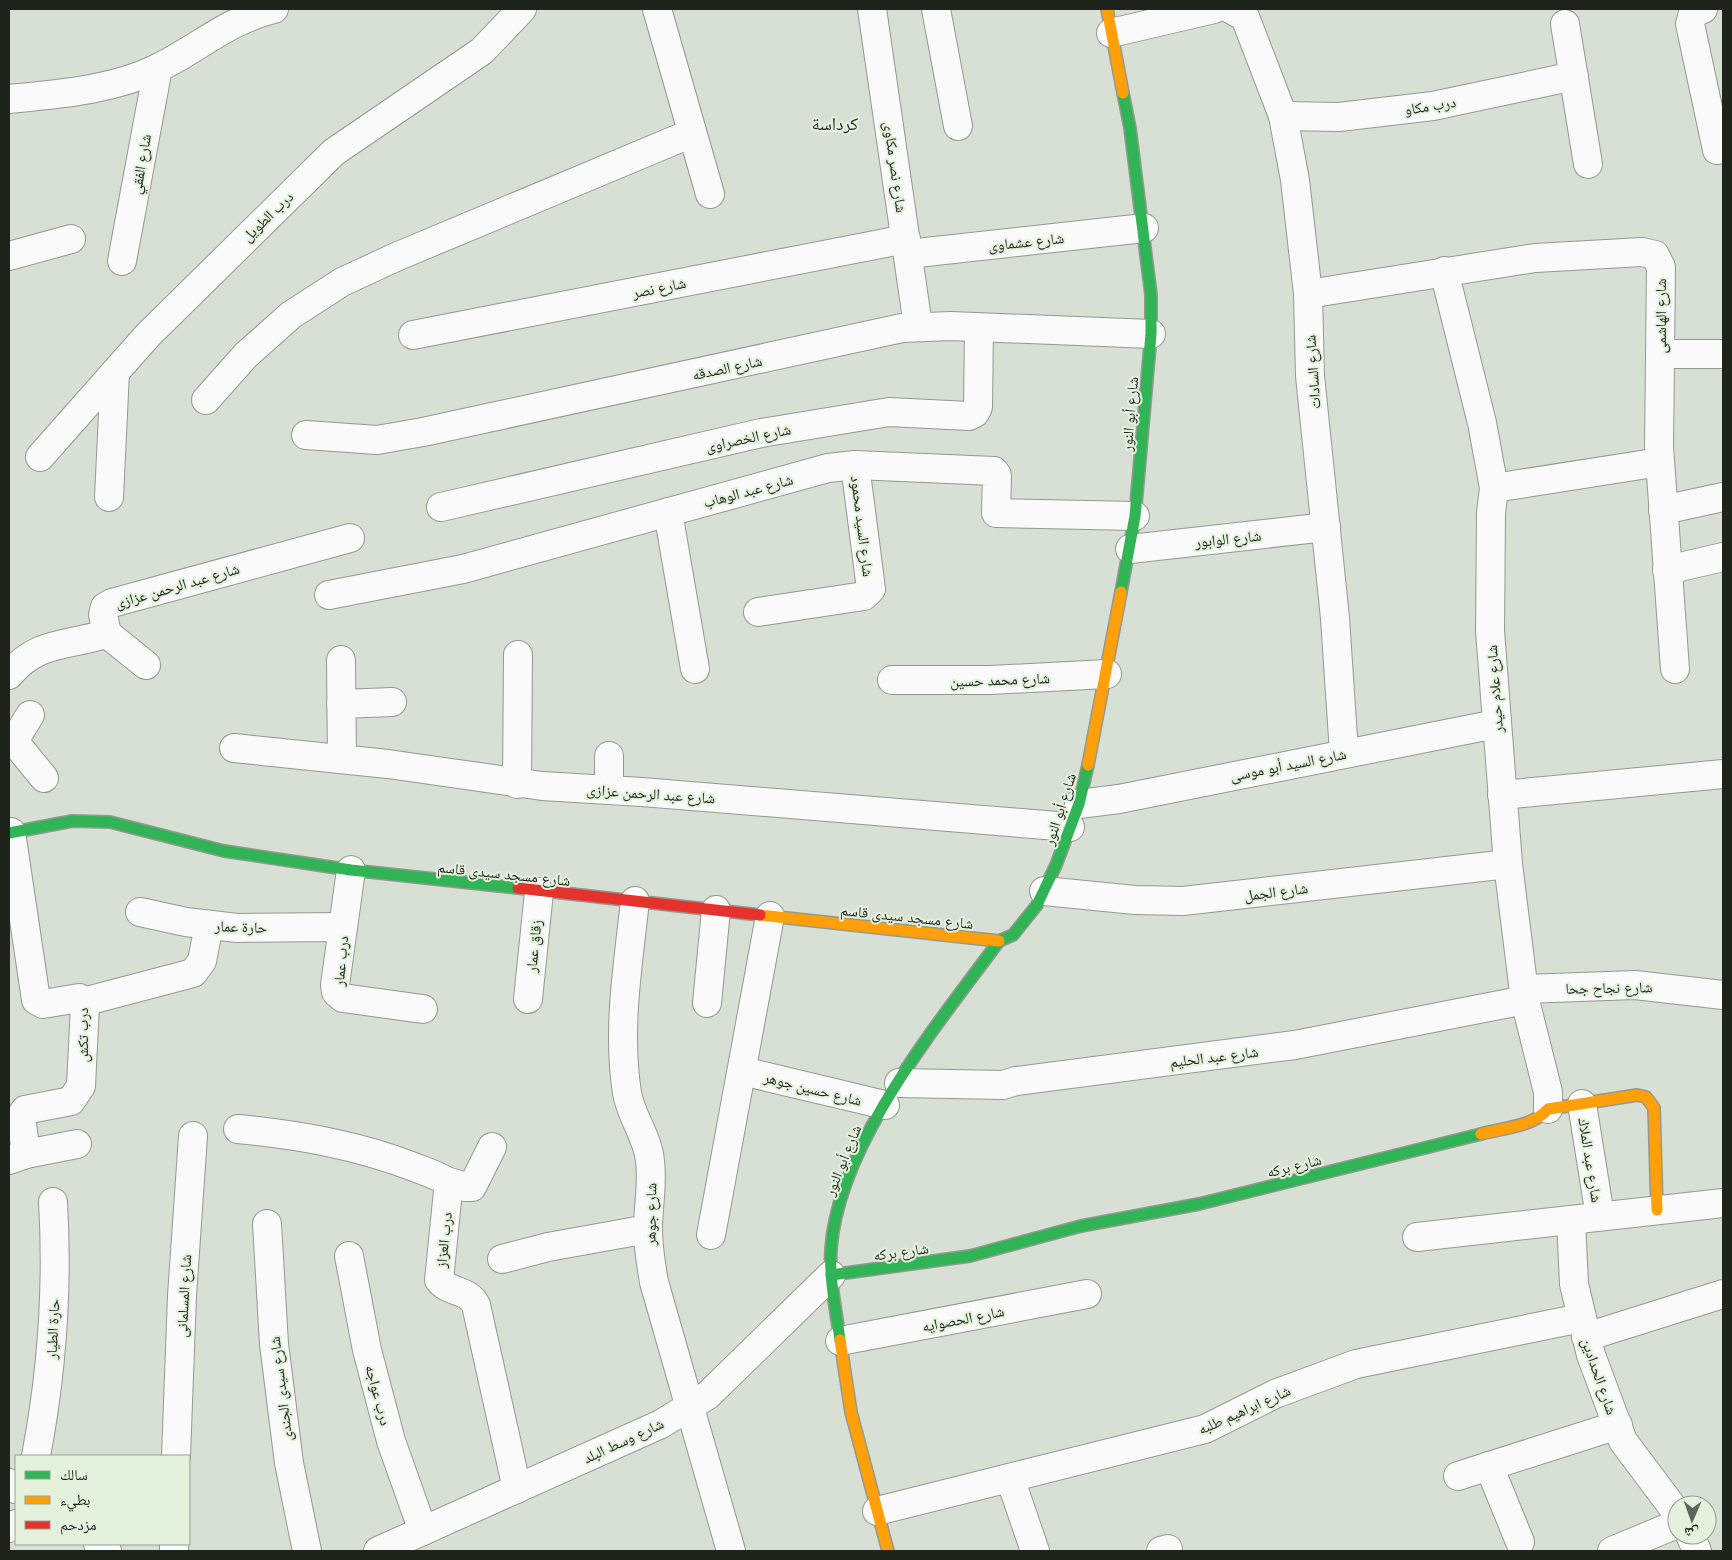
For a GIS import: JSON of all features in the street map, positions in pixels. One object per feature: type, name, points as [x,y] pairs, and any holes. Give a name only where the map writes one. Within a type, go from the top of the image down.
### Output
[{"type":"street","points":[[9,98],[90,89],[134,78],[158,68],[228,25],[255,13],[274,9]]},
{"type":"street","name":"درب الطويل","points":[[40,457],[155,328],[334,152],[482,51],[522,9]]},
{"type":"street","points":[[656,9],[710,194]]},
{"type":"street","name":"شارع نصر مكاوى","points":[[872,9],[918,326]]},
{"type":"street","points":[[936,9],[958,126]]},
{"type":"street","points":[[1109,21],[1214,9]]},
{"type":"street","name":"شارع السادات","points":[[1230,9],[1245,16],[1283,116],[1295,180],[1308,294],[1310,376],[1326,527],[1344,753]]},
{"type":"street","points":[[1703,9],[1693,13],[1690,24],[1717,150]]},
{"type":"street","name":"شارع أبو النور","points":[[888,1551],[851,1411],[831,1275],[832,1241],[840,1205],[868,1131],[999,941],[1013,935],[1037,906],[1075,816],[1107,674],[1130,549],[1135,516],[1151,334],[1151,295],[1144,228],[1130,128],[1109,21]]},
{"type":"street","points":[[1566,24],[1588,164]]},
{"type":"street","name":"شارع الفقي","points":[[122,261],[158,68]]},
{"type":"street","name":"درب مكاو","points":[[1283,116],[1339,117],[1432,106],[1574,76]]},
{"type":"street","points":[[206,400],[246,355],[291,315],[342,282],[396,257],[692,133]]},
{"type":"street","name":"شارع عشماوى","points":[[907,247],[1144,228]]},
{"type":"street","points":[[9,256],[71,239]]},
{"type":"street","name":"شارع نصر","points":[[413,335],[907,247]]},
{"type":"street","name":"شارع الهاشمى","points":[[1308,294],[1535,258],[1650,253],[1659,260],[1661,267],[1660,462],[1675,669]]},
{"type":"street","name":"شارع علام حيدر","points":[[1444,271],[1482,423],[1494,488],[1491,513],[1490,631],[1502,795],[1508,864],[1525,995],[1548,1092],[1548,1109]]},
{"type":"street","name":"شارع الصدقه","points":[[306,434],[377,440],[423,432],[918,326],[1151,334]]},
{"type":"street","name":"شارع الخصراوى","points":[[441,507],[762,433],[889,412],[969,416],[978,407],[979,328]]},
{"type":"street","points":[[1660,354],[1723,354]]},
{"type":"street","points":[[109,497],[115,372]]},
{"type":"street","points":[[1494,488],[1660,462]]},
{"type":"street","name":"شارع عبد الوهاب","points":[[329,595],[463,569],[828,468],[855,465],[994,471],[997,475],[996,513],[1135,516]]},
{"type":"street","name":"شارع السيد محمود","points":[[758,612],[864,596],[871,589],[855,465]]},
{"type":"street","points":[[1663,510],[1723,496]]},
{"type":"street","points":[[668,512],[694,670]]},
{"type":"street","name":"شارع الوابور","points":[[1130,549],[1326,527]]},
{"type":"street","name":"شارع عبد الرحمن عزازى","points":[[105,632],[103,615],[105,607],[112,603],[350,538]]},
{"type":"street","points":[[1667,570],[1723,557]]},
{"type":"street","points":[[9,675],[19,663],[36,651],[99,636],[105,632],[146,665]]},
{"type":"street","points":[[517,784],[518,655]]},
{"type":"street","points":[[341,660],[342,759]]},
{"type":"street","name":"شارع محمد حسين","points":[[892,680],[990,680],[1107,674]]},
{"type":"street","points":[[342,704],[392,702]]},
{"type":"street","points":[[30,715],[11,738],[44,778]]},
{"type":"street","name":"شارع السيد أبو موسى","points":[[1075,816],[1119,799],[1496,724]]},
{"type":"street","name":"شارع عبد الرحمن عزازى","points":[[234,748],[436,770],[517,784],[1075,816]]},
{"type":"street","points":[[608,790],[609,756]]},
{"type":"street","points":[[1502,795],[1723,774]]},
{"type":"street","name":"شارع مسجد سيدى قاسم","points":[[10,833],[78,820],[93,820],[110,822],[224,851],[351,870],[999,941]]},
{"type":"street","name":"درب تكش","points":[[10,833],[36,1000],[43,1004],[76,998],[84,1002],[81,1086],[71,1101],[25,1110],[21,1116],[17,1157]]},
{"type":"street","name":"شارع الجمل","points":[[1044,891],[1126,899],[1183,901],[1508,864]]},
{"type":"street","name":"درب عمار","points":[[351,870],[335,985],[339,997],[423,1009]]},
{"type":"street","name":"زقاق عمار","points":[[528,1000],[539,892]]},
{"type":"street","name":"شارع جوهر","points":[[635,901],[622,1023],[623,1060],[628,1096],[642,1130],[650,1159],[651,1188],[648,1229],[654,1282],[731,1551]]},
{"type":"street","points":[[707,1003],[716,910]]},
{"type":"street","name":"حارة عمار","points":[[140,912],[209,925],[237,928],[343,927]]},
{"type":"street","points":[[711,1235],[770,916]]},
{"type":"street","points":[[84,1002],[192,973],[202,961],[209,925]]},
{"type":"street","name":"شارع نجاح جحا","points":[[1525,995],[1635,985],[1723,995]]},
{"type":"street","name":"شارع عبد الحليم","points":[[900,1083],[1003,1085],[1016,1081],[1295,1045],[1525,995]]},
{"type":"street","name":"شارع حسين جوهر","points":[[742,1071],[885,1105]]},
{"type":"street","name":"شارع بركه","points":[[831,1275],[887,1269],[970,1256],[1081,1226],[1199,1204],[1532,1121],[1543,1115],[1548,1109],[1637,1095],[1650,1100],[1654,1108],[1657,1210]]},
{"type":"street","name":"شارع عبد الملاك","points":[[1582,1104],[1600,1216]]},
{"type":"street","points":[[238,1129],[291,1134],[342,1144],[393,1159],[446,1181],[466,1187],[472,1186],[492,1147]]},
{"type":"street","name":"شارع المسلمانى","points":[[176,1455],[182,1296],[193,1136]]},
{"type":"street","points":[[17,1157],[77,1144]]},
{"type":"street","name":"درب العزاز","points":[[446,1181],[448,1191],[439,1280],[442,1284],[464,1292],[476,1305],[516,1489]]},
{"type":"street","name":"حارة الطيار","points":[[36,1455],[53,1343],[55,1241],[53,1202]]},
{"type":"street","points":[[1417,1237],[1723,1204]]},
{"type":"street","name":"شارع الحدادين","points":[[1571,1220],[1574,1284],[1584,1327],[1623,1441],[1667,1500]]},
{"type":"street","name":"شارع سيدى الجندى","points":[[267,1224],[274,1344],[289,1463],[307,1551]]},
{"type":"street","points":[[502,1259],[558,1245],[648,1229]]},
{"type":"street","name":"درب عواجه","points":[[349,1256],[367,1350],[386,1423],[423,1531]]},
{"type":"street","name":"شارع وسط البلد","points":[[378,1551],[661,1424],[689,1408],[715,1389],[831,1275]]},
{"type":"street","name":"شارع الحصوايه","points":[[840,1341],[1087,1294]]},
{"type":"street","name":"شارع ابراهيم طلبه","points":[[878,1511],[1206,1429],[1275,1394],[1356,1364],[1584,1327],[1723,1294]]},
{"type":"street","points":[[1458,1476],[1618,1425]]},
{"type":"street","points":[[1489,1466],[1520,1542]]},
{"type":"street","points":[[1010,1478],[1035,1551]]},
{"type":"street","points":[[1612,1551],[1667,1528]]},
{"type":"traffic: fast","points":[[1121,592],[1135,516],[1151,334],[1151,295],[1130,128],[1123,93]]},
{"type":"traffic: fast","points":[[840,1340],[832,1283],[831,1249],[838,1209],[852,1168],[871,1127],[921,1047],[999,941],[1013,935],[1037,905],[1056,865],[1079,804],[1088,765]]},
{"type":"traffic: fast","points":[[9,833],[72,821],[110,822],[224,851],[351,870],[518,888]]},
{"type":"traffic: fast","points":[[831,1275],[970,1256],[1081,1226],[1199,1204],[1481,1134]]},
{"type":"traffic: slow","points":[[1107,9],[1123,93]]},
{"type":"traffic: slow","points":[[1088,765],[1121,592]]},
{"type":"traffic: slow","points":[[760,915],[999,941]]},
{"type":"traffic: slow","points":[[1481,1134],[1526,1123],[1542,1115],[1548,1109],[1637,1095],[1646,1097],[1654,1108],[1657,1210]]},
{"type":"traffic: slow","points":[[840,1340],[851,1412],[888,1551]]},
{"type":"traffic: jam","points":[[518,888],[760,915]]},
{"type":"district","name":"كرداسة","points":[[835,123]]}]
